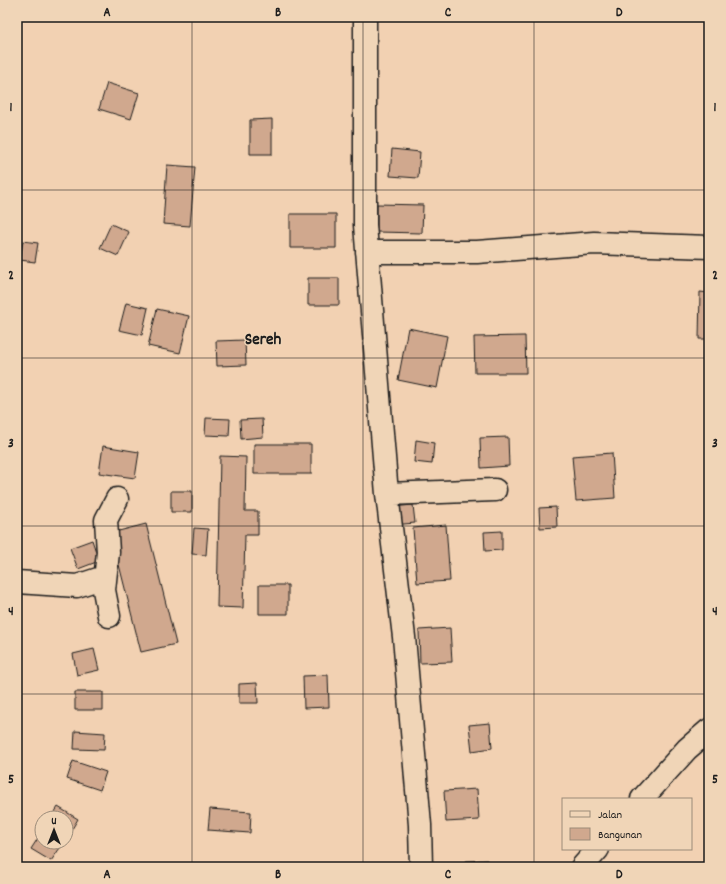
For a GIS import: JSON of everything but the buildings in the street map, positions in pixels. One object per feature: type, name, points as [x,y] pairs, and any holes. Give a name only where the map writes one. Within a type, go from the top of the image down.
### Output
[{"type":"street","points":[[365,17],[364,138],[367,252],[381,400],[387,494],[404,637],[420,825],[421,867]]},
{"type":"street","points":[[367,252],[477,252],[594,243],[709,247]]},
{"type":"street","points":[[387,494],[495,490]]},
{"type":"street","points":[[109,616],[104,590],[104,577],[108,552],[106,520],[117,499]]},
{"type":"street","points":[[17,582],[77,586],[104,577]]},
{"type":"street","points":[[643,798],[687,749],[709,730]]},
{"type":"street","points":[[582,867],[597,850]]},
{"type":"district","name":"Sereh","points":[[263,341]]}]
